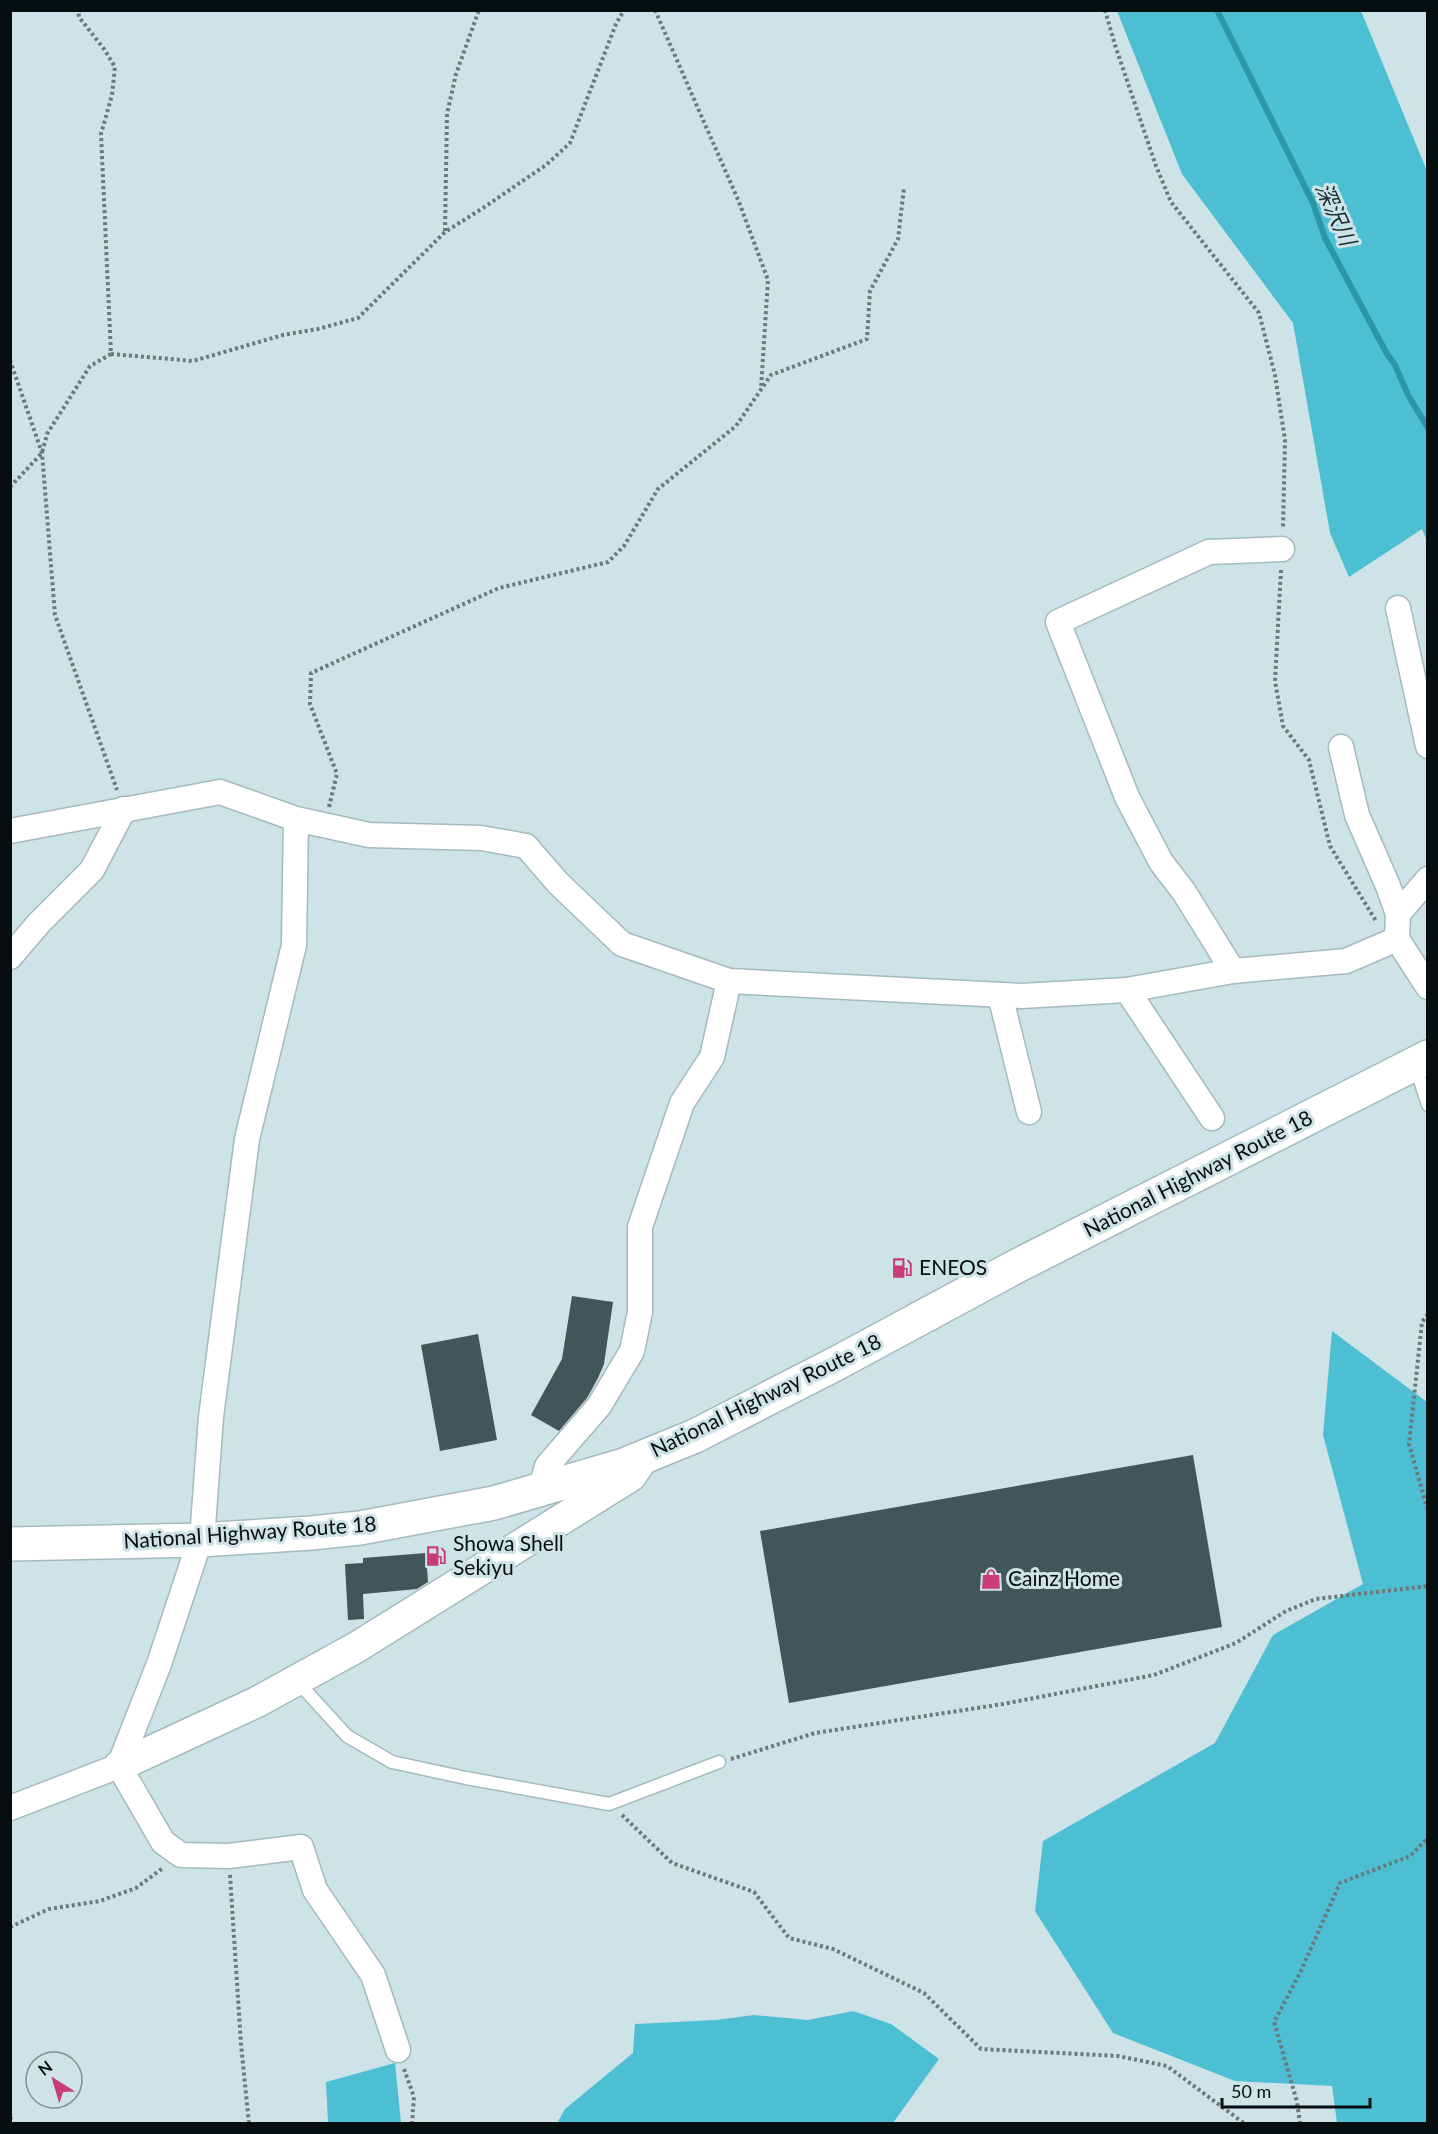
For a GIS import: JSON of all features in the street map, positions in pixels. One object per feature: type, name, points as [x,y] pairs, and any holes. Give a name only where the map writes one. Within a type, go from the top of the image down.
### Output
[{"type":"highway","name":"National Highway Route 18","points":[[10,1544],[200,1540],[360,1528],[483,1505],[540,1491],[644,1457],[716,1426],[1015,1267],[1421,1061]]},
{"type":"street","points":[[1233,971],[1184,892],[1161,862],[1132,806],[1115,769],[1058,622],[1209,552],[1282,549]]},
{"type":"street","points":[[1398,608],[1428,746]]},
{"type":"street","points":[[1341,747],[1357,815],[1398,914],[1397,939],[1428,987]]},
{"type":"street","points":[[10,831],[220,792],[296,819],[369,835],[481,838],[526,846],[558,883],[622,944],[729,981],[1022,996],[1128,990],[1233,971],[1346,960],[1397,939]]},
{"type":"street","points":[[10,957],[39,923],[92,870],[124,809]]},
{"type":"street","points":[[119,1766],[159,1664],[203,1526],[212,1417],[247,1139],[294,945],[296,819]]},
{"type":"street","points":[[1398,914],[1428,879]]},
{"type":"street","points":[[533,1537],[539,1528],[540,1491],[547,1466],[599,1406],[632,1351],[640,1312],[640,1227],[682,1103],[712,1057],[729,981]]},
{"type":"street","points":[[1128,990],[1212,1118]]},
{"type":"street","points":[[1000,995],[1029,1112]]},
{"type":"street","points":[[10,1808],[119,1766],[257,1702],[357,1647],[631,1476],[644,1457]]},
{"type":"street","points":[[119,1766],[163,1842],[181,1855],[229,1856],[301,1847],[315,1890],[373,1975],[398,2050]]},
{"type":"lane","points":[[1421,1061],[1428,1105]]},
{"type":"lane","points":[[296,1680],[347,1736],[392,1762],[609,1804],[719,1762]]},
{"type":"path","points":[[78,10],[79,17],[115,67],[112,95],[101,134],[111,354]]},
{"type":"path","points":[[445,232],[447,114],[456,74],[479,10]]},
{"type":"path","points":[[10,487],[42,453],[47,434],[90,366],[111,354],[193,361],[283,334],[318,329],[358,318],[445,232],[546,165],[570,143],[616,24],[624,10]]},
{"type":"path","points":[[655,10],[739,202],[768,280],[761,390]]},
{"type":"path","points":[[1105,10],[1156,166],[1171,202],[1259,314],[1275,375],[1286,440],[1275,681],[1283,726],[1309,760],[1330,846],[1374,919],[1397,939]]},
{"type":"path","points":[[324,825],[337,774],[310,704],[310,673],[499,588],[608,562],[624,546],[658,489],[736,426],[771,375],[867,339],[870,291],[898,239],[904,188]]},
{"type":"path","points":[[10,360],[42,453],[55,615],[124,809]]},
{"type":"path","points":[[1428,1314],[1422,1322],[1408,1444],[1428,1511]]},
{"type":"path","points":[[719,1762],[815,1733],[1003,1704],[1154,1675],[1236,1643],[1286,1611],[1316,1599],[1428,1586]]},
{"type":"path","points":[[609,1804],[672,1863],[754,1892],[789,1938],[833,1949],[924,1993],[981,2049],[1118,2056],[1167,2066],[1245,2124]]},
{"type":"path","points":[[1300,2124],[1297,2102],[1274,2022],[1300,1973],[1340,1883],[1410,1856],[1428,1838]]},
{"type":"path","points":[[10,1927],[49,1909],[100,1901],[136,1888],[181,1855]]},
{"type":"path","points":[[229,1856],[241,2044],[249,2124]]},
{"type":"path","points":[[398,2050],[414,2097],[412,2124]]},
{"type":"path","points":[[10,2117],[13,2124]]},
{"type":"shaded area","points":[[1117,11],[1361,11],[1427,171],[1427,541],[1422,529],[1349,577],[1330,533],[1293,323],[1182,174]]},
{"type":"shaded area","points":[[1332,1331],[1427,1402],[1427,2123],[1337,2123],[1332,2086],[1235,2081],[1113,2033],[1035,1911],[1043,1841],[1215,1743],[1273,1635],[1363,1584],[1323,1435]]},
{"type":"shaded area","points":[[853,2011],[891,2024],[939,2059],[893,2123],[557,2123],[565,2109],[633,2053],[635,2024],[716,2020],[754,2015],[808,2020]]},
{"type":"shaded area","points":[[395,2063],[401,2123],[328,2123],[326,2082]]},
{"type":"building","points":[[572,1296],[613,1302],[604,1364],[587,1398],[559,1431],[531,1415],[562,1359]]},
{"type":"building","points":[[478,1334],[497,1440],[440,1451],[421,1345]]},
{"type":"building","name":"Cainz Home","points":[[1193,1455],[1222,1627],[789,1703],[760,1531]]},
{"type":"building","points":[[426,1553],[428,1582],[417,1589],[363,1594],[364,1619],[348,1620],[345,1564],[363,1563],[363,1558]]},
{"type":"waterway","name":"深沢川","points":[[1217,10],[1313,203],[1325,238],[1395,365],[1408,395],[1428,428]]},
{"type":"place","name":"ENEOS","points":[[902,1268]]},
{"type":"place","name":"Showa Shell Sekiyu","points":[[436,1556]]},
{"type":"place","name":"Cainz Home","points":[[991,1579]]}]
